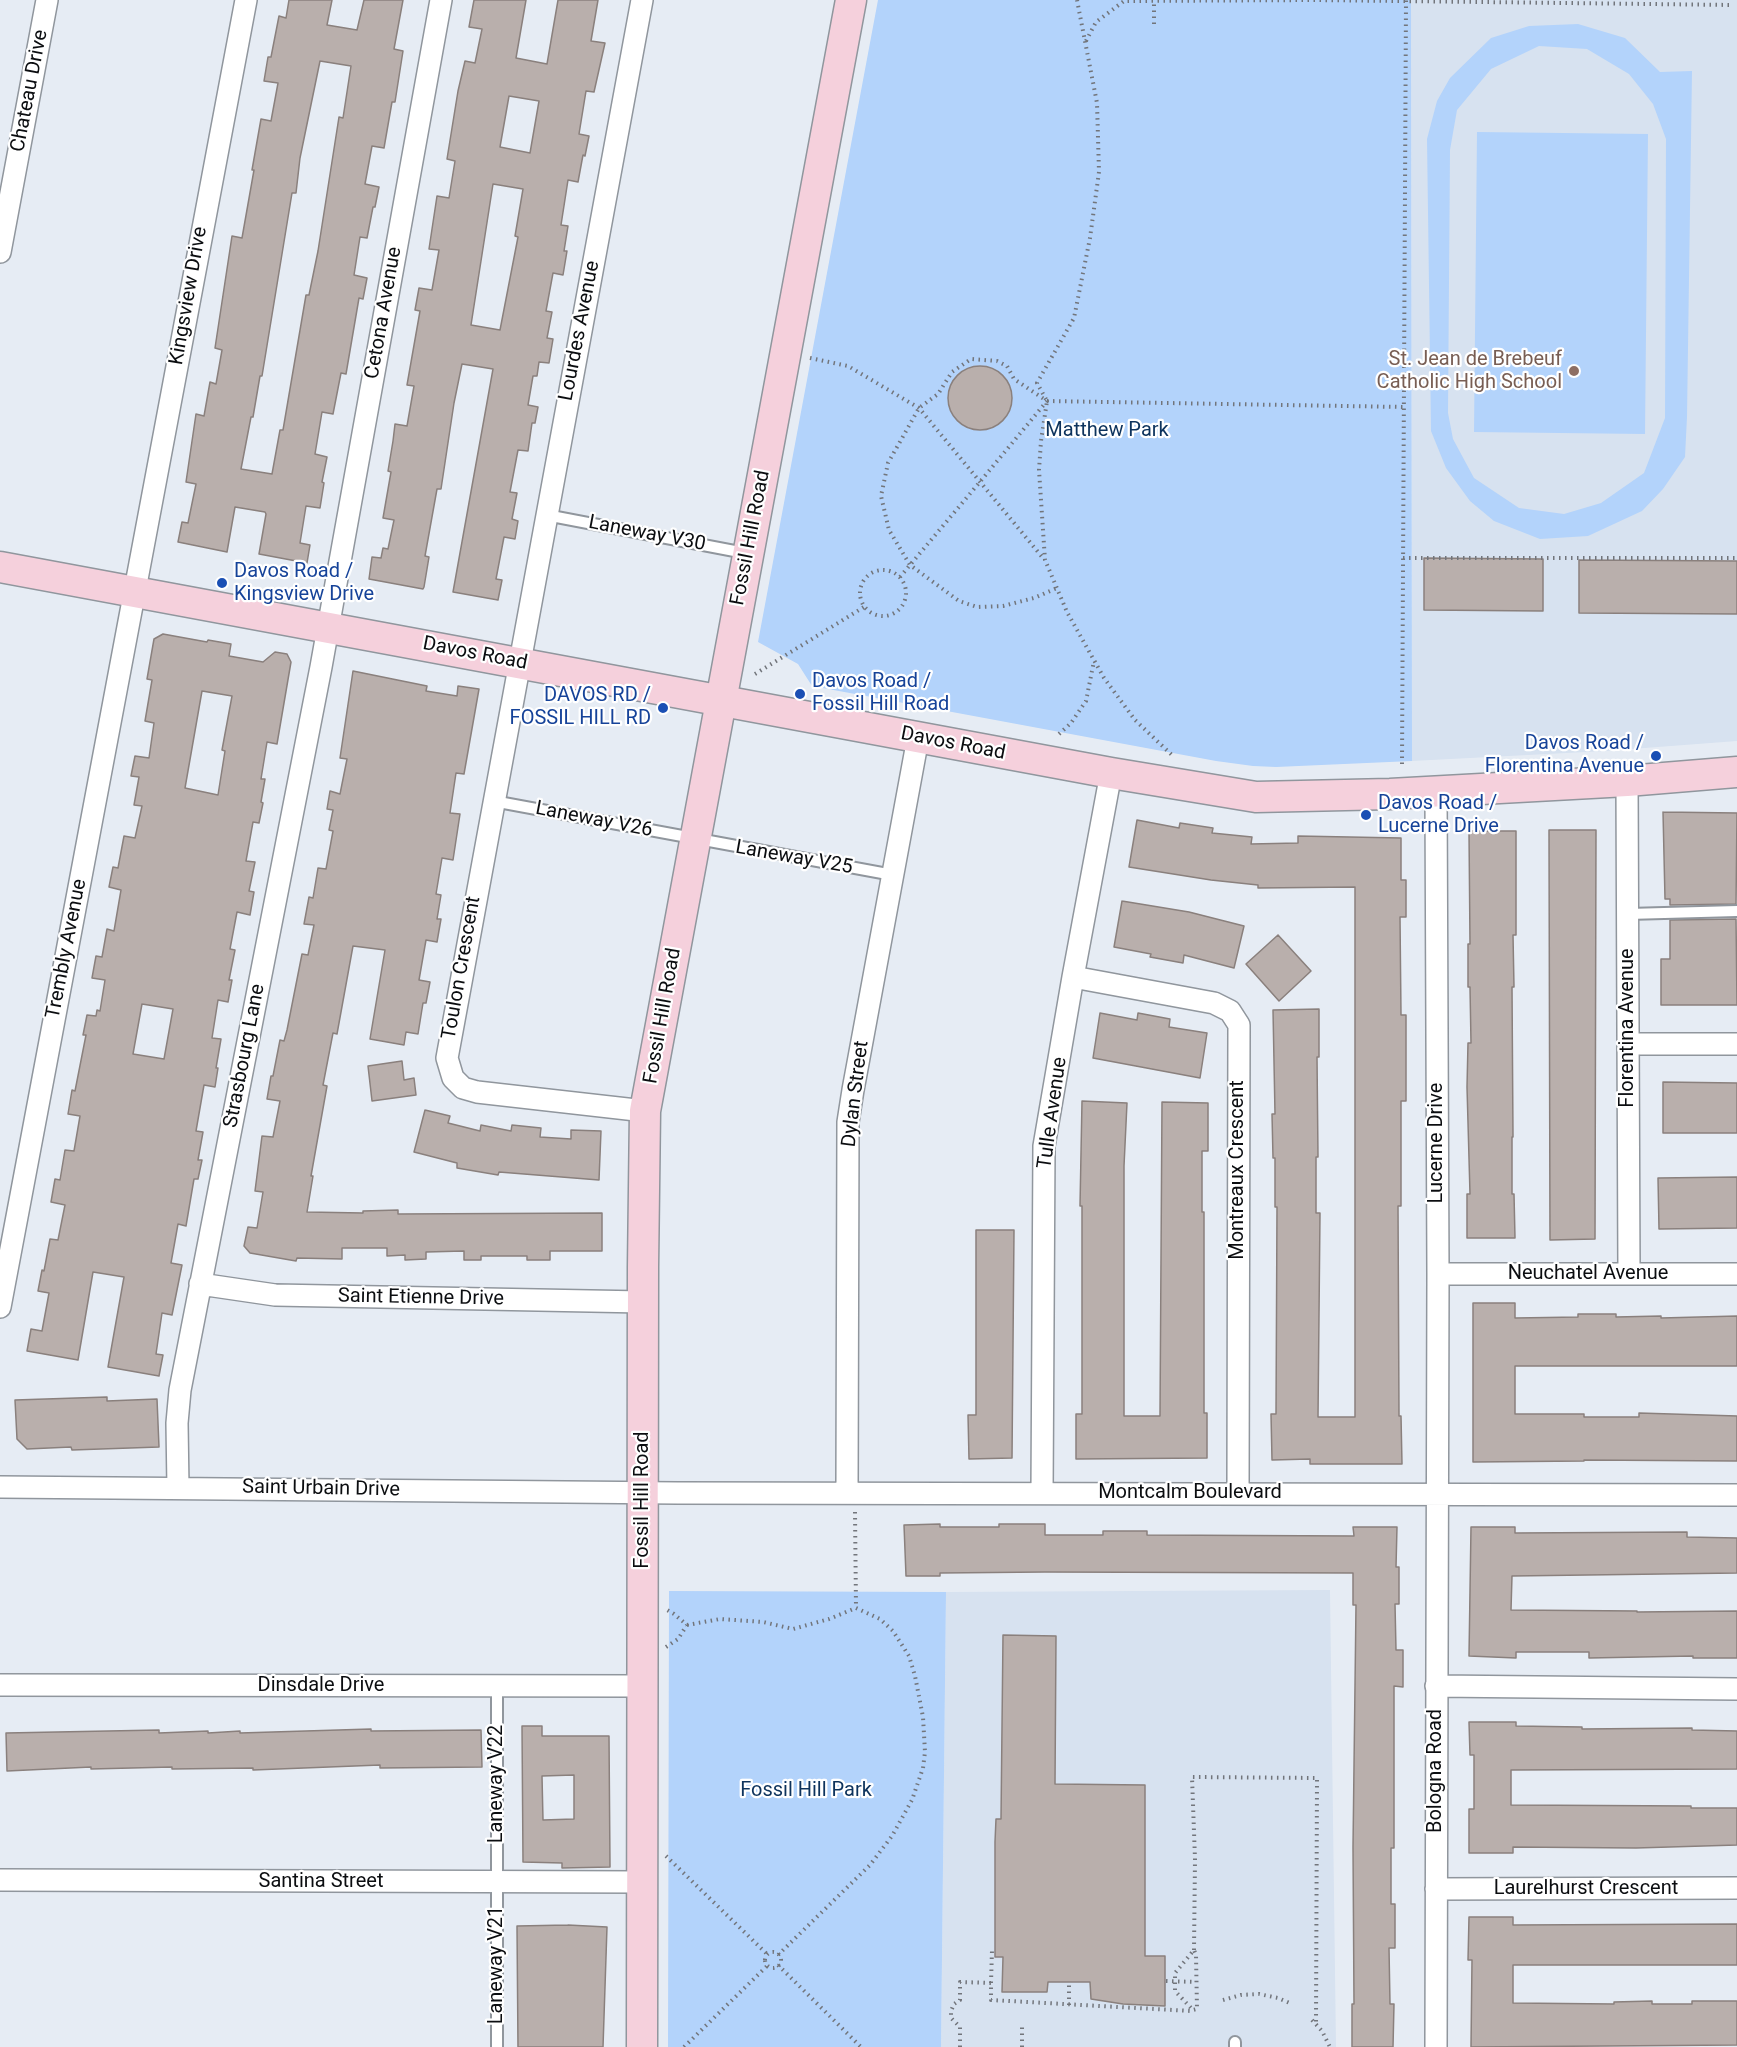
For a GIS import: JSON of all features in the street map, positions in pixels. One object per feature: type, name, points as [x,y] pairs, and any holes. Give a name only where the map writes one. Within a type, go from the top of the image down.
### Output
[{"type":"street","name":"Chateau Drive","points":[[0,252],[47,0]]},
{"type":"street","name":"Kingsview Drive","points":[[135,592],[194,267],[246,0]]},
{"type":"street","name":"Cetona Avenue","points":[[328,627],[441,0]]},
{"type":"street","name":"Lourdes Avenue","points":[[519,662],[642,0]]},
{"type":"street","name":"Fossil Hill Road","points":[[642,2047],[645,1111],[851,0]]},
{"type":"street","name":"Davos Road","points":[[0,567],[918,738],[1256,797],[1294,798],[1437,792],[1737,772]]},
{"type":"street","name":"Trembly Avenue","points":[[0,1307],[135,592]]},
{"type":"street","name":"Strasbourg Lane","points":[[178,1488],[178,1407],[328,627]]},
{"type":"street","name":"Toulon Crescent","points":[[519,662],[448,1042],[447,1058],[453,1078],[463,1088],[477,1092],[645,1111]]},
{"type":"street","name":"Dylan Street","points":[[851,1501],[849,1122],[918,738]]},
{"type":"street","name":"Tulle Avenue","points":[[1042,1492],[1044,1146],[1111,773]]},
{"type":"street","name":"Florentina Avenue","points":[[1627,781],[1629,1274]]},
{"type":"street","name":"Lucerne Drive","points":[[1437,792],[1437,1495]]},
{"type":"street","name":"Montreaux Crescent","points":[[1073,977],[1214,1004],[1230,1011],[1239,1024],[1238,1493]]},
{"type":"street","points":[[1628,1044],[1737,1044]]},
{"type":"street","name":"Neuchatel Avenue","points":[[1438,1274],[1737,1274]]},
{"type":"street","name":"Saint Etienne Drive","points":[[200,1284],[275,1294],[643,1302]]},
{"type":"street","name":"Saint Urbain Drive","points":[[0,1487],[643,1492]]},
{"type":"street","name":"Montcalm Boulevard","points":[[643,1492],[851,1501],[1042,1492],[1737,1495]]},
{"type":"street","name":"Bologna Road","points":[[1436,2047],[1437,1495]]},
{"type":"street","name":"Dinsdale Drive","points":[[0,1685],[642,1686]]},
{"type":"street","points":[[1436,1686],[1737,1689]]},
{"type":"street","name":"Santina Street","points":[[0,1880],[642,1882]]},
{"type":"street","name":"Laurelhurst Crescent","points":[[1436,1889],[1737,1888]]},
{"type":"lane","name":"Laneway V30","points":[[546,515],[749,554]]},
{"type":"lane","name":"Laneway V26","points":[[493,801],[695,839]]},
{"type":"lane","name":"Laneway V25","points":[[695,839],[893,875]]},
{"type":"lane","points":[[1628,914],[1737,911]]},
{"type":"lane","name":"Laneway V22","points":[[496,1882],[497,1686]]},
{"type":"lane","name":"Laneway V21","points":[[496,1882],[497,2047]]},
{"type":"path","points":[[1045,560],[1039,470],[1047,401],[1038,383],[1074,318],[1090,238],[1099,172],[1097,103],[1077,0]]},
{"type":"path","points":[[1086,41],[1096,22],[1123,0],[1732,4]]},
{"type":"path","points":[[1154,1],[1154,24]]},
{"type":"path","points":[[1402,764],[1406,1]]},
{"type":"path","points":[[809,358],[848,366],[919,408],[1045,560],[1067,612],[1104,678],[1135,720],[1173,756]]},
{"type":"path","points":[[1057,588],[1034,598],[1002,606],[977,607],[959,601],[910,565],[890,530],[881,496],[888,464],[919,408],[938,394],[952,372],[971,359],[997,361],[1007,366],[1014,378],[1047,401],[1404,407]]},
{"type":"path","points":[[900,577],[1047,401]]},
{"type":"path","points":[[1403,558],[1737,558]]},
{"type":"path","points":[[887,571],[900,577],[906,597],[896,612],[888,616],[879,616],[870,613],[864,607],[860,599],[860,589],[869,574],[887,571]]},
{"type":"path","points":[[755,674],[864,607]]},
{"type":"path","points":[[1059,734],[1071,723],[1086,701],[1094,661]]},
{"type":"path","points":[[851,1501],[856,1608]]},
{"type":"path","points":[[666,1647],[678,1639],[687,1626],[720,1620],[763,1622],[793,1629],[856,1608],[880,1619],[904,1644],[909,1656],[923,1717],[925,1752],[923,1768],[912,1800],[883,1850],[778,1955]]},
{"type":"path","points":[[667,1610],[687,1626]]},
{"type":"path","points":[[992,1950],[991,2000],[1197,2009],[1192,1777],[1317,1778],[1316,2025]]},
{"type":"path","points":[[666,1856],[767,1954]]},
{"type":"path","points":[[1193,2010],[1175,1991],[1175,1973],[1194,1950]]},
{"type":"path","points":[[767,1954],[773,1952],[780,1960],[774,1968],[767,1966]]},
{"type":"path","points":[[767,1954],[765,1960],[767,1966]]},
{"type":"path","points":[[778,1965],[861,2047]]},
{"type":"path","points":[[684,2047],[767,1966]]},
{"type":"path","points":[[1166,1981],[1197,1982]]},
{"type":"path","points":[[960,2047],[960,2027],[951,2018],[951,2011],[954,2004],[960,2000],[960,1982],[991,1983]]},
{"type":"path","points":[[1069,1983],[1069,2005]]},
{"type":"path","points":[[1223,2000],[1241,1995],[1259,1994],[1292,2004]]},
{"type":"path","points":[[1312,2020],[1329,2041],[1330,2047]]},
{"type":"path","points":[[1022,2026],[1022,2047]]},
{"type":"shaded area","name":"St. Jean de Brebeuf Catholic High School","points":[[1411,0],[1737,0],[1737,741],[1605,751],[1412,761]]},
{"type":"shaded area","points":[[1330,1590],[1336,2047],[941,2047],[946,1592]]},
{"type":"green space","name":"Matthew Park","points":[[878,0],[1411,0],[1412,761],[1276,767],[1216,761],[812,686],[798,664],[758,642]]},
{"type":"green space","points":[[1578,24],[1625,38],[1660,72],[1692,71],[1685,457],[1663,489],[1642,511],[1588,536],[1540,539],[1494,521],[1470,501],[1446,468],[1431,431],[1427,139],[1437,101],[1450,78],[1491,38],[1529,26]],"holes":[[[1539,46],[1587,49],[1629,74],[1653,104],[1666,139],[1665,418],[1644,473],[1601,503],[1564,514],[1519,508],[1474,478],[1453,439],[1448,413],[1450,150],[1457,110],[1491,69]]]},
{"type":"green space","points":[[1477,132],[1648,134],[1645,434],[1474,432]]},
{"type":"green space","name":"Fossil Hill Park","points":[[669,1591],[946,1592],[941,2047],[668,2047]]},
{"type":"building","points":[[289,0],[332,0],[327,25],[357,30],[364,0],[403,0],[394,49],[403,51],[395,102],[392,102],[384,148],[372,146],[365,184],[379,187],[367,238],[360,237],[354,275],[367,278],[363,299],[359,298],[346,374],[341,373],[333,414],[322,412],[315,454],[327,457],[320,508],[306,506],[300,543],[310,545],[307,563],[259,554],[265,512],[235,507],[227,552],[178,542],[182,522],[188,523],[196,484],[186,482],[196,414],[204,416],[210,382],[216,384],[222,350],[215,348],[232,236],[242,238],[261,119],[271,121],[278,83],[264,81],[268,57],[271,57],[279,16],[286,18]],"holes":[[[320,61],[351,66],[343,118],[339,117],[318,251],[309,295],[306,295],[283,430],[280,430],[272,474],[241,469],[260,376],[262,376],[292,193],[296,193],[300,158]]]},
{"type":"building","points":[[474,0],[526,0],[516,58],[547,64],[558,0],[598,0],[591,41],[605,43],[594,92],[586,91],[579,134],[589,136],[578,182],[568,180],[561,225],[568,226],[563,275],[553,273],[546,311],[552,312],[547,338],[553,339],[549,363],[539,362],[537,376],[533,376],[528,405],[538,407],[535,423],[532,423],[528,451],[518,450],[510,492],[517,493],[512,519],[518,521],[515,539],[504,537],[496,579],[502,580],[498,600],[453,592],[493,369],[462,364],[441,489],[437,489],[425,556],[429,557],[423,589],[369,579],[372,557],[381,558],[383,548],[388,549],[394,520],[383,518],[391,472],[388,471],[395,424],[407,426],[414,386],[407,385],[420,311],[415,310],[419,288],[432,290],[439,250],[429,249],[437,196],[449,198],[455,161],[447,159],[458,91],[465,61],[475,63],[482,29],[469,27]],"holes":[[[509,96],[539,101],[530,153],[500,147]],[[493,184],[523,189],[515,236],[518,237],[500,330],[471,325]]]},
{"type":"building","points":[[980,366],[998,372],[1006,380],[1012,398],[1006,416],[998,424],[980,430],[962,424],[954,416],[948,398],[954,380],[962,372]]},
{"type":"building","points":[[1424,558],[1543,559],[1543,611],[1424,610]]},
{"type":"building","points":[[1579,560],[1737,561],[1737,614],[1579,613]]},
{"type":"building","points":[[163,634],[207,642],[208,640],[231,644],[229,656],[263,662],[275,652],[287,654],[291,662],[277,744],[267,742],[261,779],[265,779],[261,802],[263,803],[259,823],[253,822],[246,861],[255,862],[249,891],[254,892],[250,915],[237,912],[230,949],[235,950],[229,980],[232,980],[228,1002],[218,1000],[212,1038],[221,1039],[216,1068],[218,1068],[215,1087],[204,1085],[196,1131],[203,1132],[198,1160],[202,1160],[198,1179],[194,1179],[186,1226],[178,1224],[171,1263],[182,1265],[172,1315],[162,1313],[156,1354],[163,1355],[159,1376],[108,1367],[124,1277],[93,1272],[78,1360],[27,1351],[31,1329],[42,1331],[49,1293],[38,1291],[50,1239],[58,1240],[65,1205],[51,1202],[55,1179],[60,1180],[65,1150],[74,1151],[80,1116],[68,1114],[86,1035],[83,1035],[87,1015],[96,1016],[97,1010],[100,1011],[105,980],[92,978],[96,956],[102,957],[107,929],[114,931],[121,890],[109,887],[113,867],[118,868],[124,836],[135,838],[142,806],[134,805],[139,777],[131,776],[135,756],[149,758],[154,723],[145,721],[152,680],[147,679],[154,639]],"holes":[[[202,691],[232,696],[222,750],[225,751],[218,795],[185,788]],[[142,1004],[173,1009],[164,1059],[133,1054]]]},
{"type":"building","points":[[353,671],[427,686],[426,691],[457,696],[458,686],[479,689],[464,774],[456,773],[450,813],[460,814],[453,860],[442,858],[436,894],[441,895],[437,919],[441,919],[437,942],[426,940],[419,980],[430,982],[426,1003],[423,1003],[418,1034],[406,1032],[404,1045],[370,1039],[385,950],[353,946],[337,1034],[333,1033],[323,1085],[327,1086],[307,1212],[363,1213],[363,1211],[398,1210],[398,1214],[602,1213],[602,1251],[550,1251],[550,1260],[527,1260],[527,1256],[481,1256],[481,1260],[464,1260],[464,1251],[426,1252],[426,1259],[405,1260],[405,1255],[387,1256],[387,1248],[342,1248],[342,1259],[297,1258],[296,1261],[250,1253],[244,1246],[248,1227],[257,1228],[263,1192],[255,1191],[262,1136],[273,1137],[280,1101],[267,1099],[271,1076],[273,1076],[280,1040],[284,1041],[287,1030],[302,954],[308,955],[314,925],[304,924],[309,897],[313,898],[318,868],[326,869],[333,831],[329,830],[333,810],[327,809],[330,791],[340,794],[347,759],[340,758]]},
{"type":"building","points":[[1663,812],[1737,813],[1736,904],[1670,905],[1670,899],[1665,899]]},
{"type":"building","points":[[1137,820],[1179,828],[1180,823],[1213,828],[1212,833],[1252,837],[1251,844],[1298,843],[1298,836],[1401,838],[1401,880],[1406,880],[1406,917],[1400,917],[1401,1015],[1406,1015],[1406,1101],[1401,1101],[1401,1206],[1398,1206],[1399,1416],[1401,1416],[1402,1464],[1310,1464],[1310,1459],[1272,1460],[1271,1414],[1276,1414],[1277,1207],[1275,1207],[1272,1114],[1275,1114],[1273,1010],[1319,1009],[1318,1157],[1316,1157],[1316,1213],[1320,1213],[1318,1417],[1355,1417],[1355,887],[1258,888],[1258,885],[1129,867]]},
{"type":"building","points":[[1549,830],[1596,830],[1595,1239],[1550,1240]]},
{"type":"building","points":[[1469,831],[1516,831],[1516,935],[1513,935],[1514,987],[1512,987],[1512,1194],[1514,1194],[1515,1238],[1467,1238],[1467,1194],[1470,1194],[1467,1087],[1468,1043],[1471,1043],[1470,987],[1468,987]]},
{"type":"building","points":[[1122,901],[1189,912],[1244,926],[1234,968],[1184,955],[1183,963],[1114,947]]},
{"type":"building","points":[[1736,919],[1737,1005],[1661,1005],[1661,959],[1670,959],[1670,920]]},
{"type":"building","points":[[1278,935],[1311,971],[1279,1001],[1246,964]]},
{"type":"building","points":[[1100,1013],[1137,1020],[1138,1013],[1170,1019],[1169,1027],[1207,1033],[1200,1078],[1093,1058]]},
{"type":"building","points":[[402,1061],[404,1080],[414,1078],[416,1095],[372,1101],[368,1066]]},
{"type":"building","points":[[1663,1082],[1737,1083],[1737,1133],[1663,1133]]},
{"type":"building","points":[[1082,1101],[1127,1103],[1124,1166],[1124,1416],[1160,1416],[1162,1102],[1208,1103],[1208,1151],[1202,1151],[1204,1413],[1207,1413],[1207,1458],[1076,1459],[1076,1414],[1082,1414],[1082,1206],[1080,1206]]},
{"type":"building","points":[[425,1110],[450,1116],[448,1123],[480,1131],[481,1125],[511,1131],[512,1125],[541,1128],[540,1137],[571,1139],[571,1130],[601,1131],[599,1180],[499,1172],[498,1175],[457,1168],[457,1163],[414,1152]]},
{"type":"building","points":[[1737,1177],[1737,1228],[1659,1229],[1658,1178]]},
{"type":"building","points":[[976,1230],[1014,1230],[1012,1458],[969,1459],[968,1415],[976,1415]]},
{"type":"building","points":[[1473,1303],[1515,1303],[1515,1318],[1578,1317],[1578,1314],[1616,1314],[1616,1317],[1661,1316],[1661,1318],[1737,1316],[1737,1366],[1515,1366],[1515,1414],[1584,1414],[1584,1417],[1639,1417],[1639,1413],[1737,1416],[1737,1461],[1473,1462]]},
{"type":"building","points":[[107,1397],[107,1401],[157,1399],[159,1447],[27,1449],[17,1439],[15,1400]]},
{"type":"building","points":[[940,1524],[940,1527],[999,1527],[999,1524],[1045,1524],[1045,1535],[1103,1535],[1103,1531],[1147,1531],[1147,1535],[1354,1536],[1353,1527],[1397,1527],[1396,1567],[1399,1567],[1399,1604],[1395,1604],[1396,1650],[1403,1650],[1403,1687],[1394,1686],[1394,1848],[1391,1848],[1391,1904],[1395,1904],[1395,1948],[1389,1948],[1390,2004],[1394,2004],[1393,2047],[1352,2047],[1356,1605],[1353,1605],[1353,1573],[1045,1572],[940,1573],[940,1576],[906,1576],[904,1525]]},
{"type":"building","points":[[1471,1527],[1515,1527],[1515,1533],[1687,1532],[1687,1537],[1737,1538],[1737,1573],[1512,1576],[1511,1610],[1737,1611],[1737,1658],[1693,1658],[1693,1656],[1589,1658],[1589,1652],[1516,1652],[1516,1658],[1469,1656]]},
{"type":"building","points":[[1003,1635],[1056,1636],[1055,1784],[1145,1785],[1145,1956],[1165,1956],[1165,2006],[1123,2004],[1091,1999],[1090,1982],[1048,1982],[1047,1992],[1002,1992],[1003,1957],[995,1957],[995,1842],[996,1819],[1001,1819]]},
{"type":"building","points":[[1469,1722],[1516,1722],[1516,1726],[1582,1727],[1582,1729],[1692,1728],[1692,1730],[1737,1731],[1737,1769],[1511,1770],[1511,1805],[1737,1808],[1737,1845],[1636,1848],[1513,1847],[1513,1853],[1469,1853],[1469,1809],[1474,1809],[1474,1755],[1470,1755]]},
{"type":"building","points":[[522,1726],[542,1726],[542,1736],[609,1736],[610,1867],[562,1868],[562,1863],[523,1862]],"holes":[[[574,1775],[574,1819],[543,1820],[542,1776]]]},
{"type":"building","points":[[371,1729],[371,1731],[481,1730],[482,1767],[380,1768],[380,1765],[253,1770],[253,1768],[172,1769],[172,1767],[91,1769],[91,1767],[7,1771],[6,1733],[159,1730],[159,1733],[240,1731],[240,1733]]},
{"type":"building","points":[[1469,1917],[1513,1917],[1513,1925],[1737,1924],[1737,1965],[1513,1965],[1513,2003],[1614,2004],[1614,2002],[1652,2001],[1652,2004],[1692,2004],[1692,2001],[1737,2001],[1737,2045],[1471,2047],[1472,1960],[1468,1960]]},
{"type":"building","points":[[517,1926],[607,1927],[603,2047],[518,2047]]},
{"type":"place","name":"St. Jean de Brebeuf Catholic High School","points":[[1574,371]]},
{"type":"place","name":"Davos Road / Kingsview Drive","points":[[222,583]]},
{"type":"place","name":"Davos Road / Fossil Hill Road","points":[[800,694]]},
{"type":"place","name":"DAVOS RD / FOSSIL HILL RD","points":[[663,708]]},
{"type":"place","name":"Davos Road / Florentina Avenue","points":[[1656,756]]},
{"type":"place","name":"Davos Road / Lucerne Drive","points":[[1366,815]]}]
